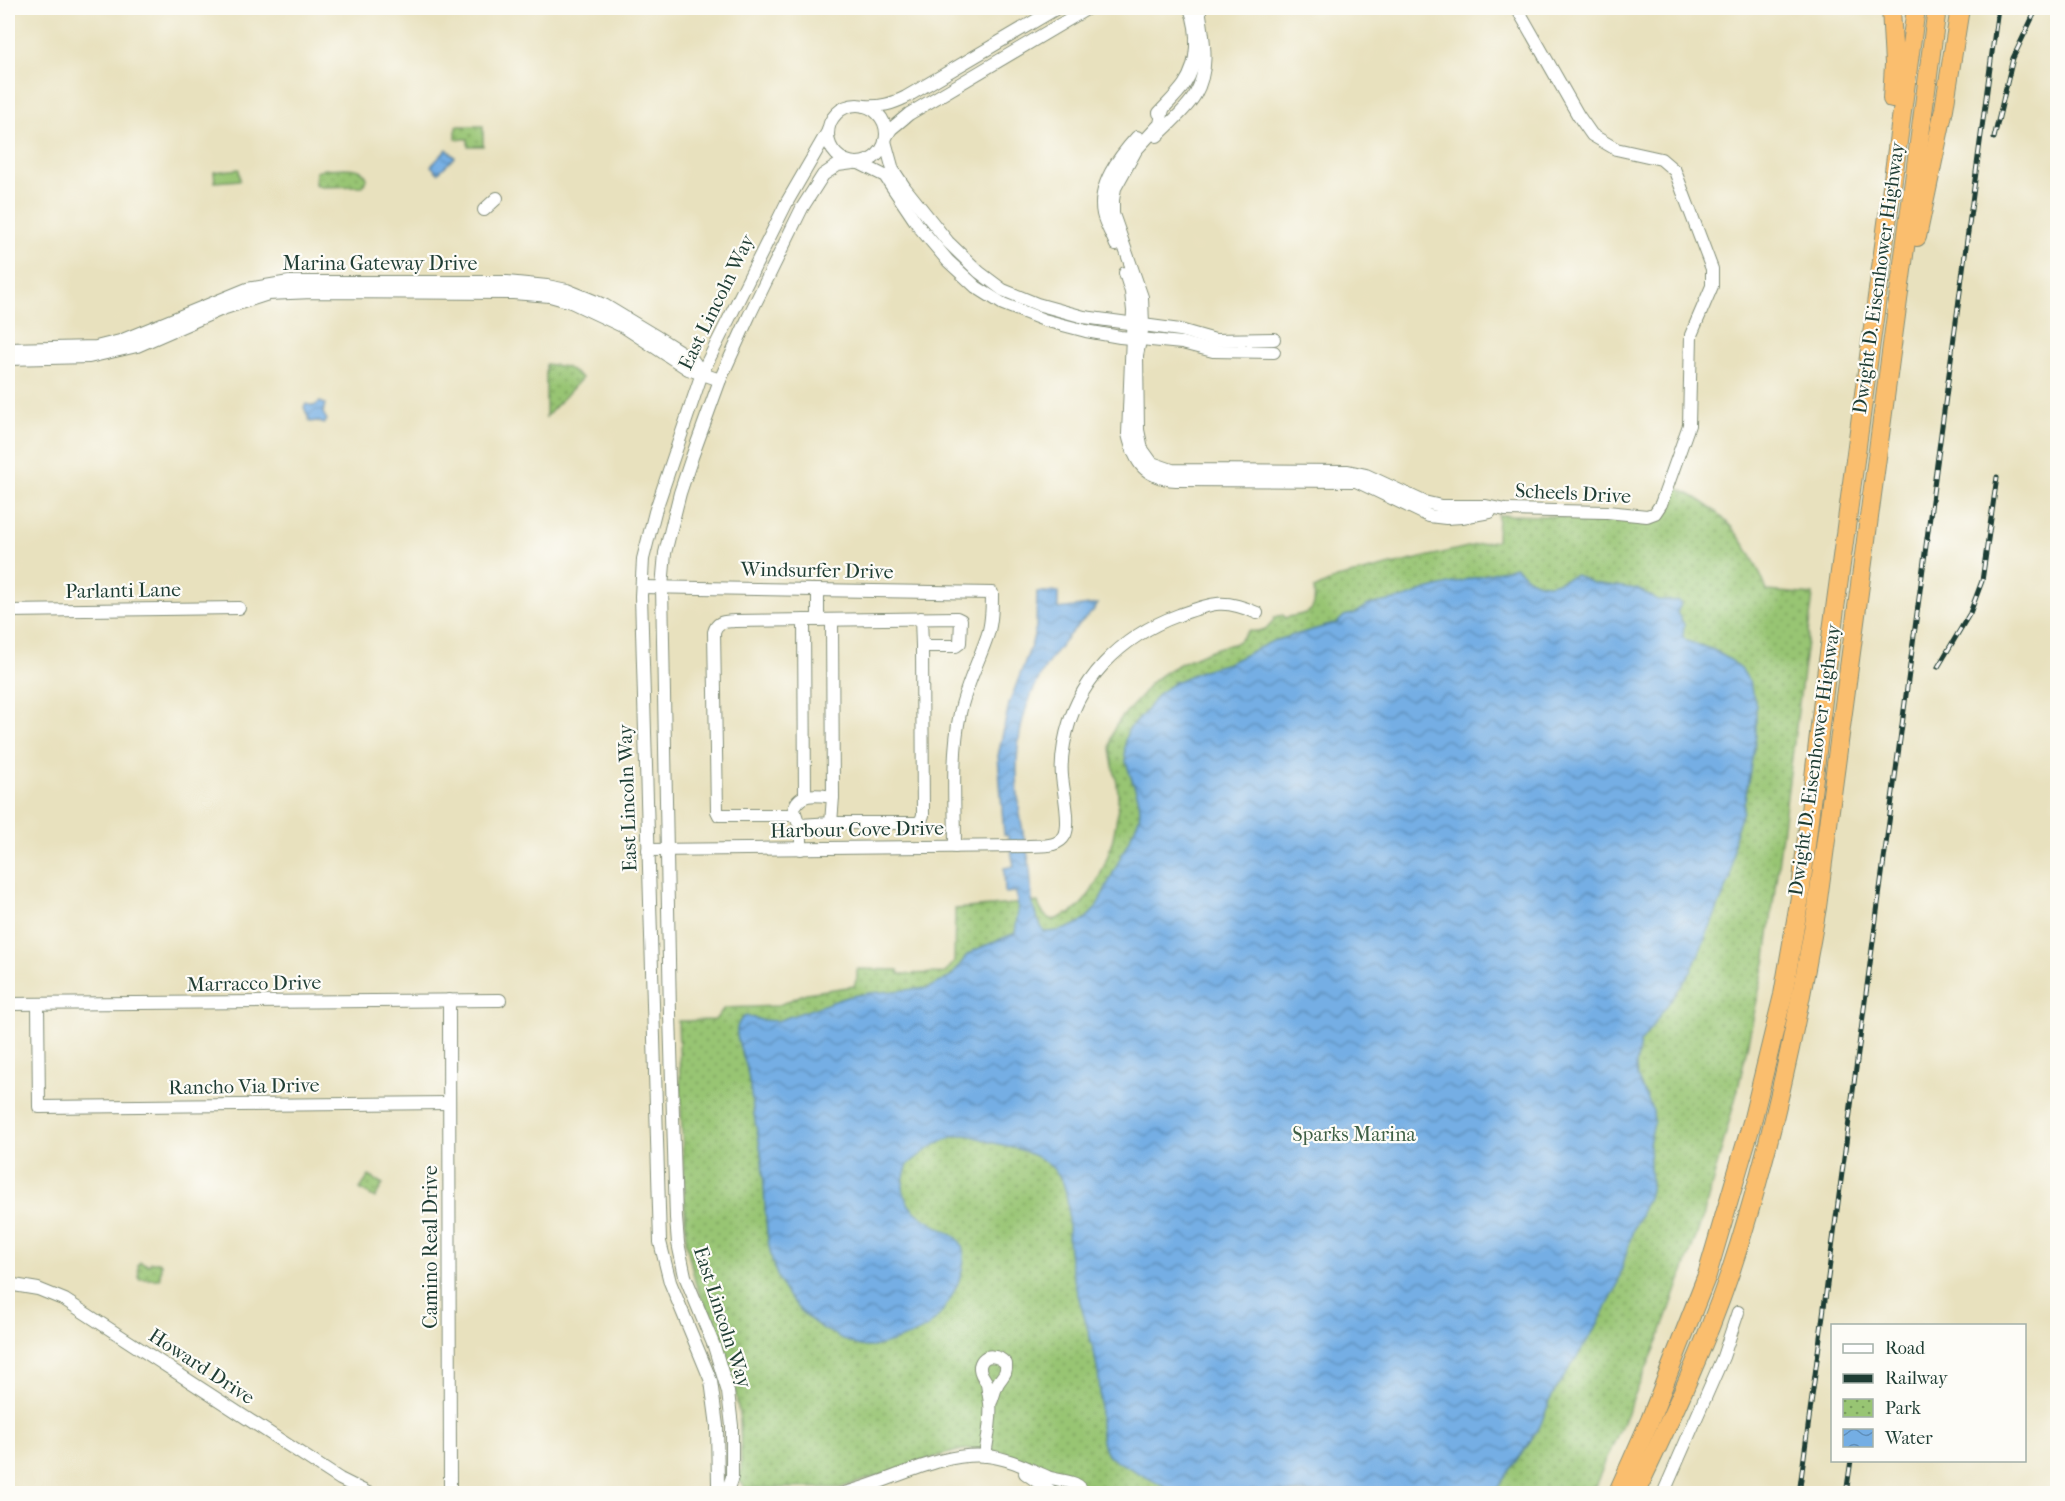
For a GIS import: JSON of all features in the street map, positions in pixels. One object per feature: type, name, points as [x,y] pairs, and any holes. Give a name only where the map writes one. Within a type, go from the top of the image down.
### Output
[{"type":"highway","points":[[1876,302],[1875,238],[1893,94],[1891,8]]},
{"type":"highway","name":"Dwight D. Eisenhower Highway","points":[[1617,1494],[1650,1420],[1702,1287],[1752,1122],[1783,995],[1800,897],[1826,683],[1916,8]]},
{"type":"highway","name":"Dwight D. Eisenhower Highway","points":[[1635,1494],[1680,1402],[1725,1285],[1756,1191],[1774,1125],[1798,1017],[1817,907],[1937,8]]},
{"type":"highway","points":[[1898,302],[1914,256],[1944,109],[1960,8]]},
{"type":"highway","points":[[1643,1494],[1664,1450],[1680,1402]]},
{"type":"highway","points":[[1608,1494],[1630,1447],[1650,1420]]},
{"type":"street","points":[[1057,8],[891,105],[878,107],[854,105],[843,109],[834,116],[828,131],[829,142],[834,152],[842,159],[885,176],[920,228],[948,261],[976,287],[1003,304],[1044,320],[1086,331],[1135,339],[1214,345],[1274,346]]},
{"type":"street","points":[[856,163],[874,157],[882,149],[891,129],[909,114],[1088,8]]},
{"type":"street","points":[[1110,187],[1111,171],[1130,144],[1185,84],[1196,56],[1190,8]]},
{"type":"street","points":[[1199,8],[1205,56],[1203,74],[1196,94],[1128,166],[1102,200],[1103,214],[1114,239],[1131,292],[1137,325],[1128,434],[1132,450],[1140,466],[1155,476],[1167,479],[1210,480],[1217,475],[1356,482],[1429,516],[1462,517],[1505,510]]},
{"type":"street","name":"Scheels Drive","points":[[1135,339],[1138,430],[1142,449],[1152,463],[1172,470],[1272,476],[1350,471],[1366,475],[1433,504],[1486,506],[1505,510],[1607,512],[1647,516],[1659,509],[1689,425],[1691,334],[1712,286],[1714,276],[1675,171],[1661,159],[1616,149],[1592,135],[1578,115],[1517,8]]},
{"type":"street","points":[[864,106],[881,118],[893,170],[905,188],[948,242],[979,272],[1003,290],[1037,304],[1084,317],[1180,330],[1214,345]]},
{"type":"street","points":[[1128,166],[1136,150],[1160,124],[1163,109]]},
{"type":"street","name":"East Lincoln Way","points":[[724,1494],[718,1484],[717,1425],[711,1381],[670,1282],[660,1242],[648,850],[643,559],[655,512],[702,373],[787,202],[828,131]]},
{"type":"street","name":"East Lincoln Way","points":[[724,1494],[732,1477],[732,1425],[728,1392],[714,1346],[686,1276],[678,1243],[676,1218],[662,587],[665,554],[680,493],[720,380],[749,316],[802,208],[823,175],[838,165],[856,163]]},
{"type":"street","points":[[484,210],[497,198]]},
{"type":"street","name":"Marina Gateway Drive","points":[[8,349],[96,347],[112,343],[247,289],[264,285],[289,282],[507,282],[567,290],[604,306],[692,359],[702,373]]},
{"type":"street","name":"Marina Gateway Drive","points":[[8,359],[89,357],[137,346],[222,309],[268,294],[308,292],[513,293],[550,296],[571,302],[624,327],[687,369],[720,380]]},
{"type":"street","name":"Windsurfer Drive","points":[[642,587],[992,593],[988,635],[966,689],[956,735],[955,847]]},
{"type":"street","points":[[818,590],[818,620]]},
{"type":"street","name":"Harbour Cove Drive","points":[[648,850],[1053,845],[1064,837],[1067,826],[1062,777],[1064,744],[1078,700],[1097,670],[1115,651],[1142,632],[1185,613],[1211,604],[1227,602],[1257,613]]},
{"type":"street","name":"Parlanti Lane","points":[[8,611],[239,608]]},
{"type":"street","points":[[921,618],[924,771],[921,821],[916,823],[831,823],[719,815],[717,811],[714,632],[720,622],[921,618],[961,620],[960,643],[956,646],[922,646]]},
{"type":"street","points":[[804,620],[805,795]]},
{"type":"street","points":[[831,823],[833,797],[832,620]]},
{"type":"street","points":[[801,849],[795,804],[805,795],[833,797]]},
{"type":"street","name":"Camino Real Drive","points":[[449,1000],[450,1494]]},
{"type":"street","name":"Marracco Drive","points":[[8,1004],[500,1000]]},
{"type":"street","name":"Rancho Via Drive","points":[[38,1004],[39,1107],[449,1103]]},
{"type":"street","name":"Howard Drive","points":[[8,1284],[38,1289],[65,1300],[340,1479],[370,1494]]},
{"type":"street","points":[[1663,1494],[1723,1357],[1738,1312]]},
{"type":"street","points":[[985,1456],[990,1404]]},
{"type":"street","points":[[840,1494],[944,1460],[985,1456],[1031,1468],[1049,1478],[1080,1486],[1084,1494]]},
{"type":"street","points":[[1018,1465],[1025,1473],[1057,1494],[1060,1487],[1069,1482]]},
{"type":"green space","points":[[456,126],[483,126],[483,146],[468,146],[468,139],[456,139]]},
{"type":"green space","points":[[345,168],[363,172],[367,178],[363,186],[321,187],[315,184],[316,172],[324,169]]},
{"type":"green space","points":[[239,169],[240,180],[215,182],[214,172]]},
{"type":"green space","points":[[546,364],[566,367],[582,378],[546,417]]},
{"type":"green space","name":"Sparks Marina","points":[[1672,486],[1706,504],[1732,527],[1751,556],[1767,591],[1813,595],[1766,958],[1738,1089],[1703,1217],[1659,1339],[1592,1493],[1114,1493],[1104,1488],[1087,1489],[993,1451],[975,1449],[942,1455],[840,1488],[745,1488],[739,1480],[740,1421],[734,1383],[721,1344],[696,1285],[686,1242],[678,1021],[715,1020],[724,1008],[777,1006],[806,993],[854,986],[857,969],[898,970],[899,974],[945,973],[954,962],[955,909],[1038,902],[1048,918],[1055,919],[1068,915],[1091,892],[1108,857],[1113,837],[1118,800],[1110,751],[1113,731],[1120,719],[1150,684],[1163,674],[1202,654],[1239,641],[1248,631],[1264,629],[1275,617],[1283,615],[1285,618],[1309,611],[1314,604],[1314,589],[1337,578],[1497,540],[1498,515],[1607,517],[1648,523],[1660,517]]},
{"type":"green space","points":[[369,1176],[383,1184],[375,1198],[360,1189]]},
{"type":"green space","points":[[140,1262],[149,1265],[151,1262],[159,1262],[161,1264],[160,1279],[139,1279],[138,1264]]},
{"type":"water","points":[[447,149],[455,157],[438,173],[431,166]]},
{"type":"water","points":[[320,402],[325,404],[323,413],[327,420],[324,424],[317,421],[310,422],[304,407],[306,404],[314,406]]},
{"type":"water","name":"Sparks Marina","points":[[1515,567],[1528,578],[1543,584],[1554,583],[1576,575],[1592,583],[1638,589],[1658,600],[1678,601],[1681,604],[1677,613],[1684,624],[1683,637],[1687,641],[1714,650],[1732,661],[1749,681],[1756,705],[1756,736],[1743,811],[1734,837],[1731,877],[1691,972],[1640,1043],[1636,1066],[1637,1077],[1653,1111],[1654,1123],[1649,1144],[1651,1186],[1648,1198],[1633,1230],[1616,1289],[1596,1327],[1553,1394],[1541,1423],[1528,1445],[1494,1493],[1175,1493],[1108,1456],[1101,1436],[1100,1394],[1095,1357],[1072,1269],[1068,1242],[1067,1201],[1063,1182],[1052,1168],[1037,1157],[971,1136],[955,1136],[933,1146],[908,1165],[903,1180],[904,1192],[915,1211],[957,1238],[964,1258],[958,1284],[944,1308],[929,1326],[910,1336],[864,1347],[840,1338],[817,1325],[804,1314],[783,1287],[773,1263],[766,1227],[761,1154],[747,1069],[738,1039],[738,1026],[742,1018],[746,1016],[777,1021],[847,997],[928,988],[951,977],[967,955],[1015,933],[1018,910],[1016,892],[1005,893],[1004,868],[1014,866],[1008,836],[1004,835],[998,756],[1009,704],[1036,627],[1037,592],[1058,592],[1058,609],[1098,604],[1067,637],[1047,664],[1032,692],[1022,722],[1017,785],[1029,862],[1033,906],[1044,932],[1074,926],[1087,918],[1097,906],[1138,821],[1139,800],[1125,756],[1125,743],[1128,730],[1158,694],[1175,682],[1203,670],[1228,663],[1273,641],[1337,623],[1344,616],[1356,613],[1368,605],[1405,598],[1426,590]]},
{"type":"railway","points":[[1799,1494],[1998,8]]},
{"type":"railway","points":[[1994,138],[2013,58],[2037,8]]},
{"type":"railway","points":[[1938,667],[1970,613],[1982,581],[1997,477]]},
{"type":"railway","points":[[1846,1494],[1851,1462]]}]
